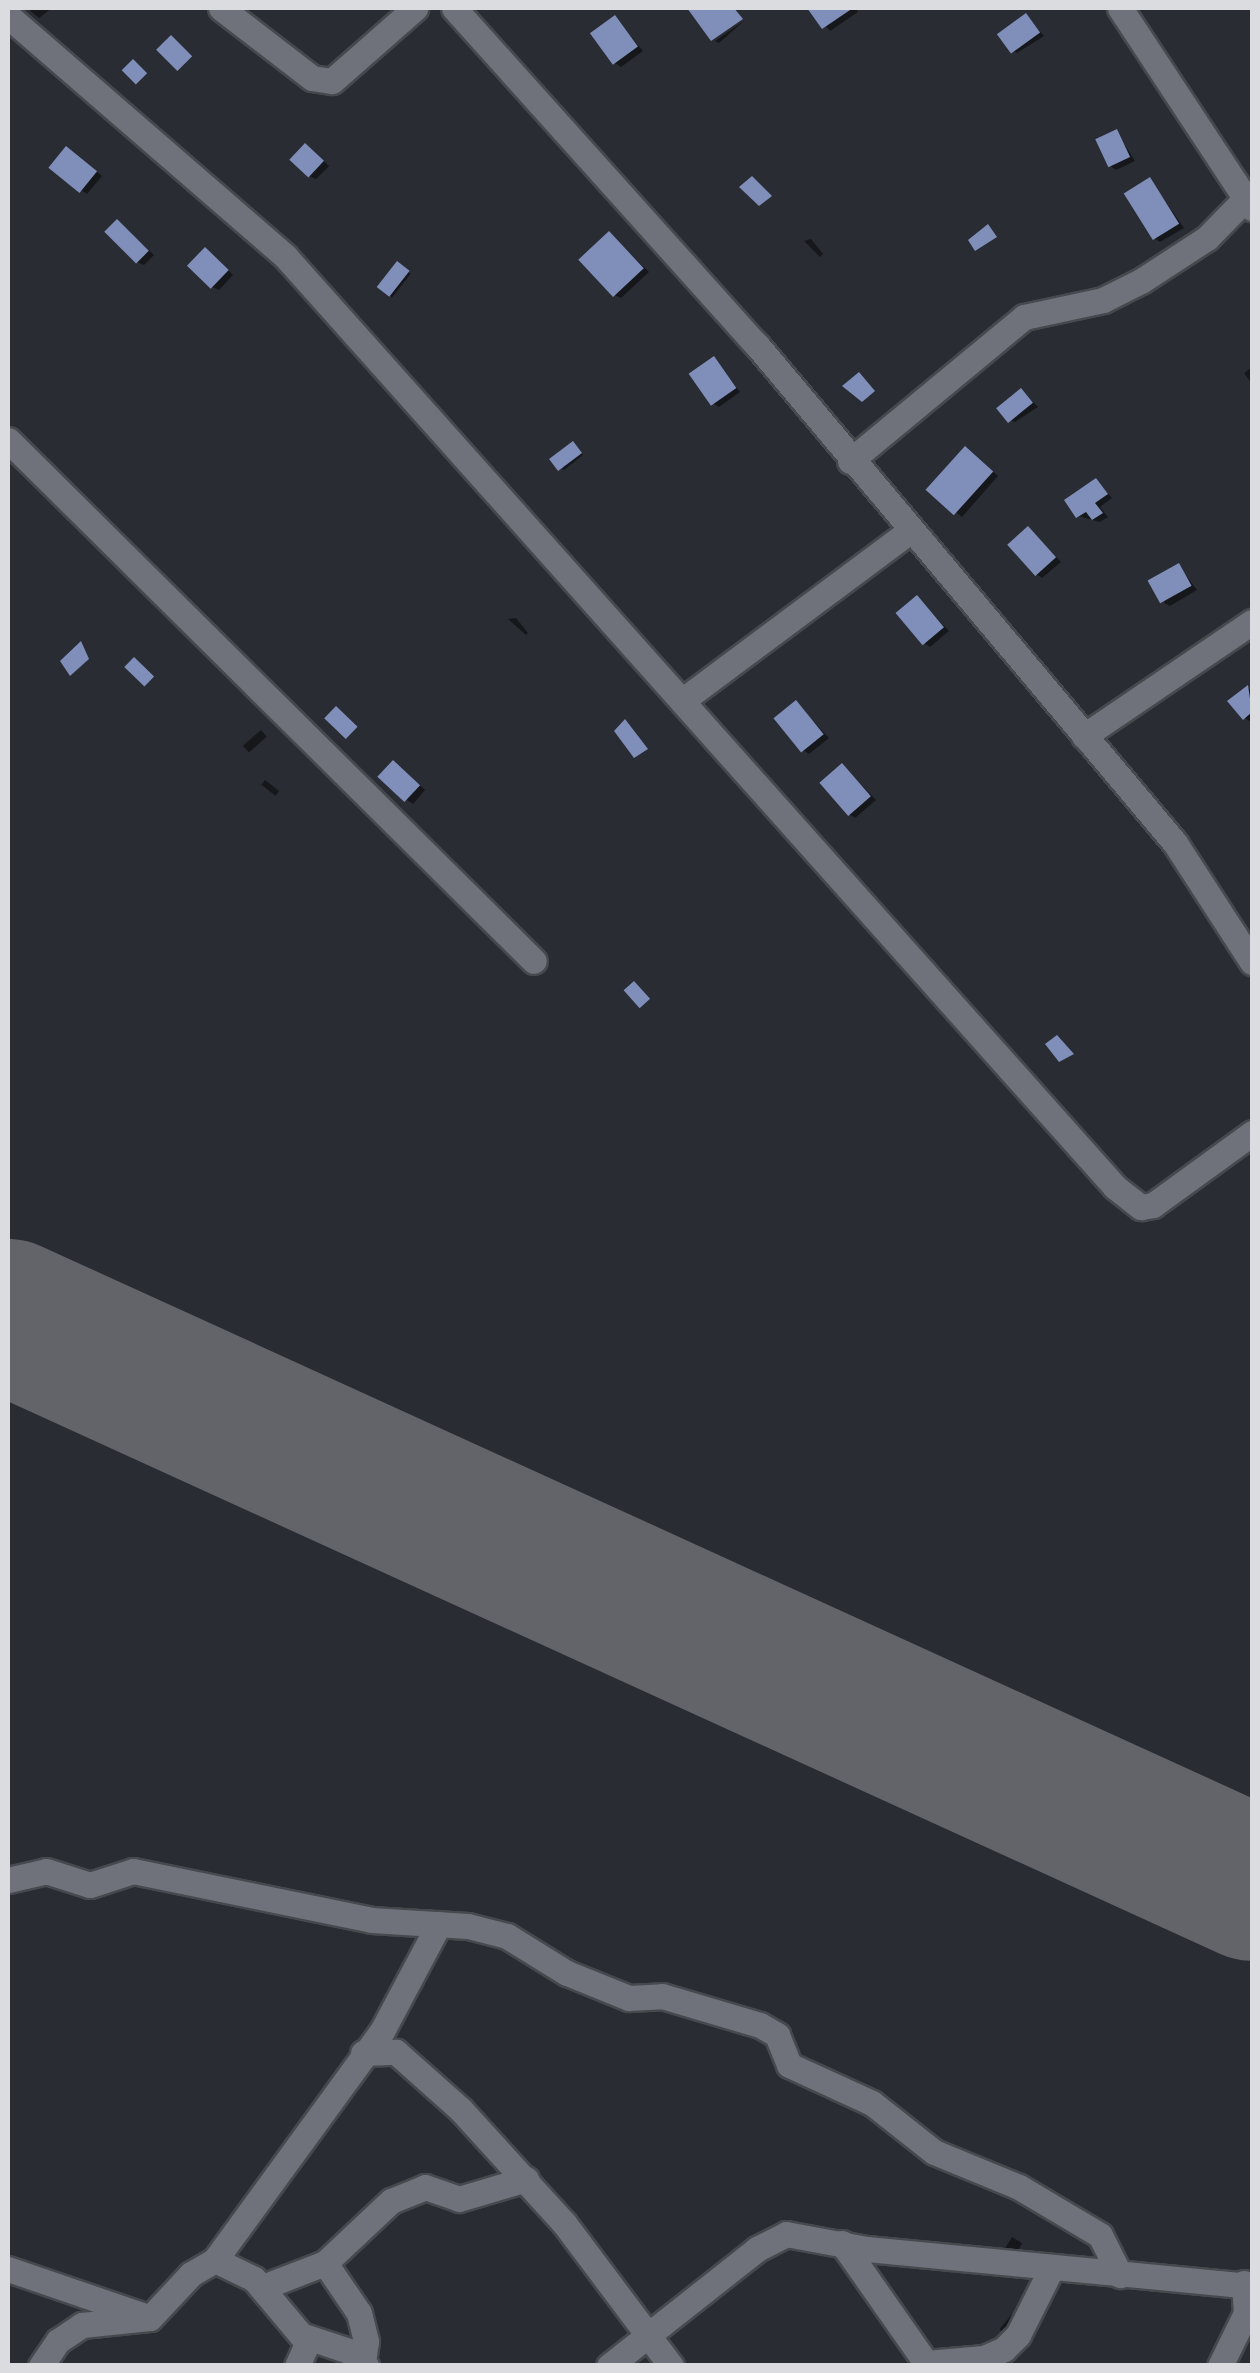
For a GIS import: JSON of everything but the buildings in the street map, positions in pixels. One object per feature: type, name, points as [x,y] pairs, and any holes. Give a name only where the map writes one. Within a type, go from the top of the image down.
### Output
[{"type":"street","points":[[221,8],[312,78],[332,81],[415,8]]},
{"type":"street","points":[[454,8],[732,316],[1175,843],[1252,962]]},
{"type":"street","points":[[850,461],[1024,317],[1103,300],[1141,282],[1207,238],[1250,203],[1120,8]]},
{"type":"street","points":[[8,16],[285,256],[1130,1200],[1141,1206],[1164,1200],[1252,1133]]},
{"type":"street","points":[[8,440],[534,960]]},
{"type":"street","points":[[683,700],[910,531]]},
{"type":"street","points":[[1084,736],[1252,622]]},
{"type":"street","points":[[8,1880],[46,1871],[90,1884],[133,1871],[371,1920],[439,1924],[507,1936],[567,1973],[629,1998],[662,1996],[770,2029],[790,2066],[872,2103],[934,2152],[1020,2187],[1100,2234],[1120,2275]]},
{"type":"street","points":[[41,2366],[58,2341],[82,2325],[150,2318],[191,2274],[215,2260],[363,2053],[389,2041],[439,1924]]},
{"type":"street","points":[[389,2041],[526,2178],[671,2366]]},
{"type":"street","points":[[263,2287],[326,2263],[392,2201],[425,2187],[460,2199],[526,2178]]},
{"type":"street","points":[[609,2366],[777,2238],[1050,2269],[1248,2285],[1246,2313],[1220,2366]]},
{"type":"street","points":[[842,2243],[927,2364],[984,2358],[1004,2349],[1050,2269]]},
{"type":"street","points":[[215,2260],[263,2287],[310,2339],[365,2364],[366,2341],[359,2313],[326,2263]]},
{"type":"street","points":[[8,2269],[150,2318]]},
{"type":"street","points":[[296,2366],[310,2339]]},
{"type":"runway","points":[[8,1316],[1252,1883]]}]
